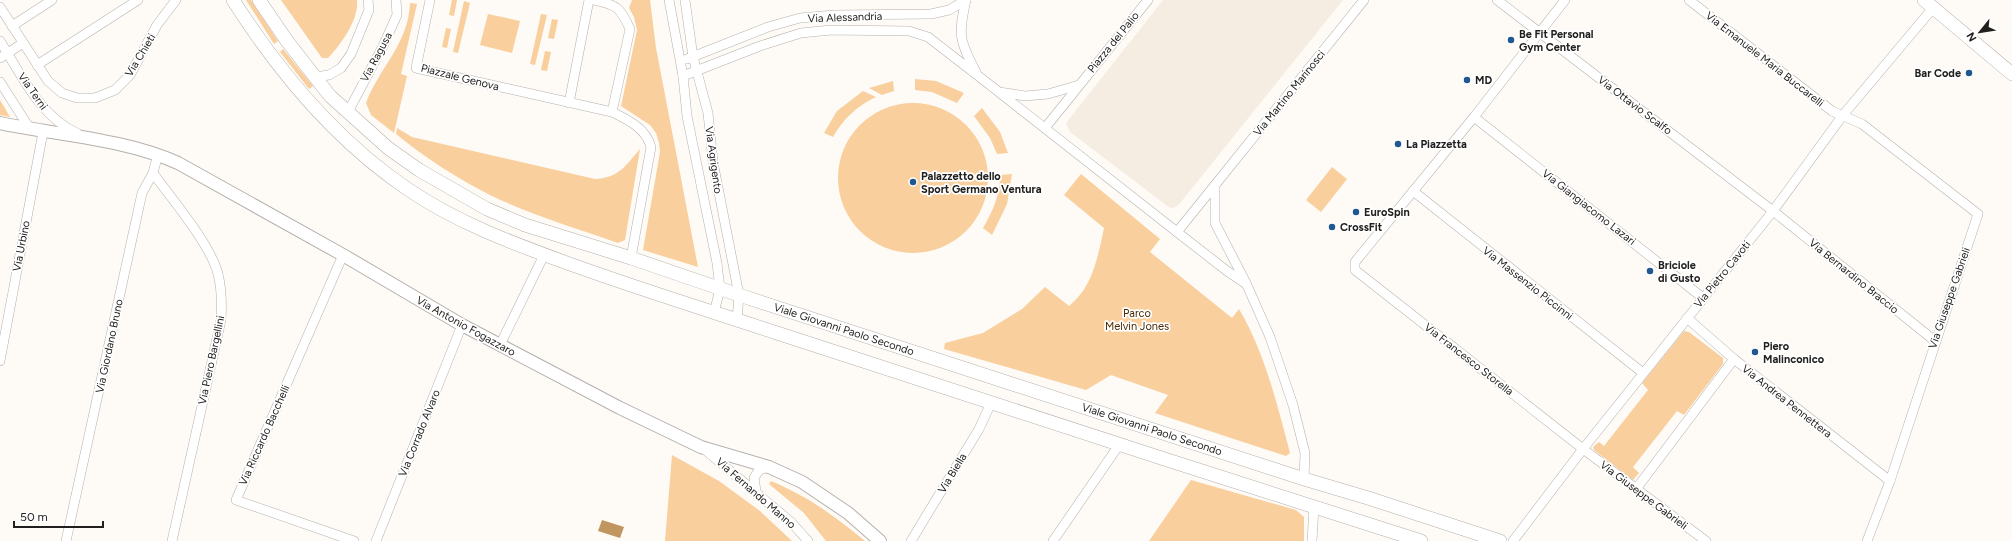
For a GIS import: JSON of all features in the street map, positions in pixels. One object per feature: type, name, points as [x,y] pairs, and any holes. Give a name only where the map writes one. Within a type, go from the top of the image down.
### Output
[{"type":"main road","points":[[233,0],[279,67],[312,107],[350,144],[380,169],[409,190],[444,212],[479,229],[544,255],[631,286],[1421,541]]},
{"type":"main road","name":"Viale Giovanni Paolo Secondo","points":[[259,0],[314,77],[330,96],[388,148],[419,170],[487,209],[524,225],[631,258],[720,289],[1304,479],[1500,541]]},
{"type":"main road","points":[[1929,4],[2012,74]]},
{"type":"street","points":[[12,26],[52,0]]},
{"type":"street","points":[[37,65],[138,0]]},
{"type":"street","name":"Via Chieti","points":[[0,7],[48,81],[62,93],[77,98],[95,98],[115,90],[130,75],[157,25],[176,0]]},
{"type":"street","points":[[314,77],[329,75],[341,68],[351,54],[369,10],[368,0]]},
{"type":"street","name":"Via Ragusa","points":[[348,112],[371,66],[383,46],[397,15],[396,0]]},
{"type":"street","name":"Piazzale Genova","points":[[430,0],[416,68],[612,112],[627,119],[642,130],[649,138],[651,146],[631,258]]},
{"type":"street","points":[[569,103],[589,0]]},
{"type":"street","points":[[594,0],[613,4],[624,16],[630,29],[612,112]]},
{"type":"street","name":"Via Agrigento","points":[[669,0],[681,61],[687,116],[717,263],[720,289],[714,313]]},
{"type":"street","name":"Via Agrigento","points":[[685,0],[695,71],[708,113],[713,162],[739,295],[737,320]]},
{"type":"street","points":[[966,0],[960,25],[963,47],[978,74],[1227,271],[1246,283]]},
{"type":"street","name":"Via Alessandria","points":[[681,61],[768,27],[800,18],[834,15],[931,14],[949,10],[966,0]]},
{"type":"street","name":"Piazza del Palio","points":[[1045,128],[1148,0]]},
{"type":"street","name":"Via Martino Marinosci","points":[[1177,232],[1364,0]]},
{"type":"street","name":"Via Ottavio Scalfo","points":[[1497,0],[1774,211]]},
{"type":"street","points":[[1413,192],[1566,0]]},
{"type":"street","name":"Via Emanuele Maria Buccarelli","points":[[1689,0],[1832,111],[1843,115]]},
{"type":"street","name":"Via Pietro Cavoti","points":[[1513,541],[1642,374],[1774,211],[1843,115],[1929,4]]},
{"type":"street","name":"Via Alessandria","points":[[683,76],[760,46],[801,33],[831,30],[909,31],[928,37],[978,74]]},
{"type":"street","name":"Via Terni","points":[[0,41],[4,56],[44,109],[67,128],[97,141]]},
{"type":"street","points":[[4,56],[23,44]]},
{"type":"street","name":"Via Terni","points":[[0,82],[30,129]]},
{"type":"street","points":[[999,92],[1025,96],[1048,94],[1079,85]]},
{"type":"street","name":"Via Giuseppe Gabrieli","points":[[1843,115],[1862,124],[1978,214],[1890,481],[1867,541]]},
{"type":"street","name":"Via Giangiacomo Lazari","points":[[1474,117],[1703,298]]},
{"type":"street","name":"Via Antonio Fogazzaro","points":[[0,124],[129,146],[158,154],[178,163],[343,255],[462,325],[620,408],[701,447],[769,467],[802,482],[842,508],[880,541]]},
{"type":"street","name":"Via Urbino","points":[[0,361],[43,132]]},
{"type":"street","name":"Via Giordano Bruno","points":[[66,541],[142,193],[153,172],[158,154]]},
{"type":"street","name":"Via Piero Bargellini","points":[[153,172],[204,244],[218,272],[222,298],[221,320],[172,541]]},
{"type":"street","points":[[1215,185],[1215,223],[1246,283],[1270,337],[1293,405],[1305,453],[1304,479]]},
{"type":"street","name":"Via Francesco Storella","points":[[1413,192],[1355,262],[1355,270],[1583,449]]},
{"type":"street","name":"Via Massenzio Piccinni","points":[[1413,192],[1642,374]]},
{"type":"street","name":"Via Bernardino Braccio","points":[[1774,211],[1935,341]]},
{"type":"street","name":"Via Riccardo Bacchelli","points":[[343,255],[236,500],[354,541]]},
{"type":"street","points":[[500,345],[544,255]]},
{"type":"street","name":"Via Andrea Pennettera","points":[[1687,318],[1734,359],[1890,481]]},
{"type":"street","name":"Via Corrado Alvaro","points":[[376,541],[462,325]]},
{"type":"street","points":[[1636,489],[1734,359]]},
{"type":"street","name":"Via Biella","points":[[911,541],[979,429],[991,403]]},
{"type":"street","points":[[1053,541],[1120,445]]},
{"type":"street","name":"Via Fernando Manno","points":[[701,447],[756,491],[791,522],[808,541]]},
{"type":"street","name":"Via Giuseppe Gabrieli","points":[[1583,449],[1706,541]]},
{"type":"street","points":[[756,491],[754,478],[759,470],[769,467]]},
{"type":"street","points":[[1312,541],[1314,507]]},
{"type":"shaded area","points":[[1163,0],[1343,0],[1181,202],[1176,207],[1170,208],[1070,132],[1066,123]]},
{"type":"shaded area","points":[[602,520],[624,527],[620,538],[598,531]]},
{"type":"green space","points":[[246,0],[251,0],[278,41],[274,44]]},
{"type":"green space","points":[[281,0],[357,0],[357,8],[352,23],[343,39],[328,58],[322,58]]},
{"type":"green space","points":[[452,0],[457,0],[454,16],[449,15]]},
{"type":"green space","points":[[632,0],[650,0],[656,48],[698,267],[643,250],[660,152],[656,133],[650,125],[621,106],[637,30],[634,17],[629,8]]},
{"type":"green space","points":[[464,1],[470,3],[458,53],[453,52]]},
{"type":"green space","points":[[410,3],[417,4],[401,74],[407,76],[394,133],[371,115],[366,103],[378,78],[405,31]]},
{"type":"green space","points":[[488,14],[520,21],[512,53],[480,45]]},
{"type":"green space","points":[[541,14],[547,15],[535,65],[530,64]]},
{"type":"green space","points":[[552,19],[558,20],[554,39],[548,38]]},
{"type":"green space","points":[[446,28],[451,29],[447,48],[442,47]]},
{"type":"green space","points":[[283,49],[313,86],[309,89],[280,52]]},
{"type":"green space","points":[[545,51],[551,52],[547,71],[541,70]]},
{"type":"green space","points":[[915,79],[936,81],[964,93],[957,103],[932,92],[915,90]]},
{"type":"green space","points":[[893,81],[894,91],[882,95],[869,88]]},
{"type":"green space","points":[[863,91],[876,97],[851,114],[841,124],[833,137],[824,133],[837,111]]},
{"type":"green space","points":[[0,100],[10,117],[0,115]]},
{"type":"green space","name":"Palazzetto dello Sport Germano Ventura","points":[[920,103],[949,111],[971,130],[980,142],[983,149],[987,163],[987,193],[980,214],[961,236],[949,245],[942,248],[928,252],[906,253],[877,245],[865,236],[850,220],[843,207],[839,193],[838,171],[846,142],[855,130],[871,115],[884,108],[898,104]]},
{"type":"green space","points":[[982,108],[1000,132],[1008,153],[997,154],[990,138],[974,116]]},
{"type":"green space","points":[[397,128],[412,137],[595,179],[616,174],[640,149],[625,240],[618,243],[537,215],[490,195],[453,175],[418,151],[396,134]]},
{"type":"green space","points":[[1332,167],[1347,179],[1321,212],[1306,200]]},
{"type":"green space","points":[[1012,174],[1007,204],[992,235],[983,228],[995,203],[999,189],[1000,175]]},
{"type":"green space","name":"Parco Melvin Jones","points":[[1081,174],[1160,239],[1150,252],[1232,318],[1239,309],[1256,343],[1269,379],[1290,453],[1286,456],[1155,413],[1168,395],[1111,375],[1086,390],[944,349],[945,343],[983,333],[1022,309],[1045,287],[1069,306],[1084,290],[1097,260],[1104,228],[1064,195]]},
{"type":"green space","points":[[1684,331],[1689,332],[1723,358],[1723,364],[1684,415],[1677,411],[1633,467],[1639,473],[1633,480],[1594,450],[1593,447],[1599,442],[1604,446],[1648,390],[1642,383]]},
{"type":"green space","points":[[672,455],[719,481],[760,511],[792,541],[665,541]]},
{"type":"green space","points":[[1191,480],[1296,510],[1304,517],[1304,541],[1149,541]]},
{"type":"green space","points":[[771,481],[797,493],[820,507],[865,541],[826,541],[804,513],[769,484]]},
{"type":"place","name":"Be Fit Personal Gym Center","points":[[1511,40]]},
{"type":"place","name":"Bar Code","points":[[1969,73]]},
{"type":"place","name":"MD","points":[[1467,80]]},
{"type":"place","name":"La Piazzetta","points":[[1398,144]]},
{"type":"place","name":"Palazzetto dello Sport Germano Ventura","points":[[913,182]]},
{"type":"place","name":"EuroSpin","points":[[1356,212]]},
{"type":"place","name":"CrossFit","points":[[1332,227]]},
{"type":"place","name":"Briciole di Gusto","points":[[1650,271]]},
{"type":"place","name":"Piero Malinconico","points":[[1755,352]]}]
